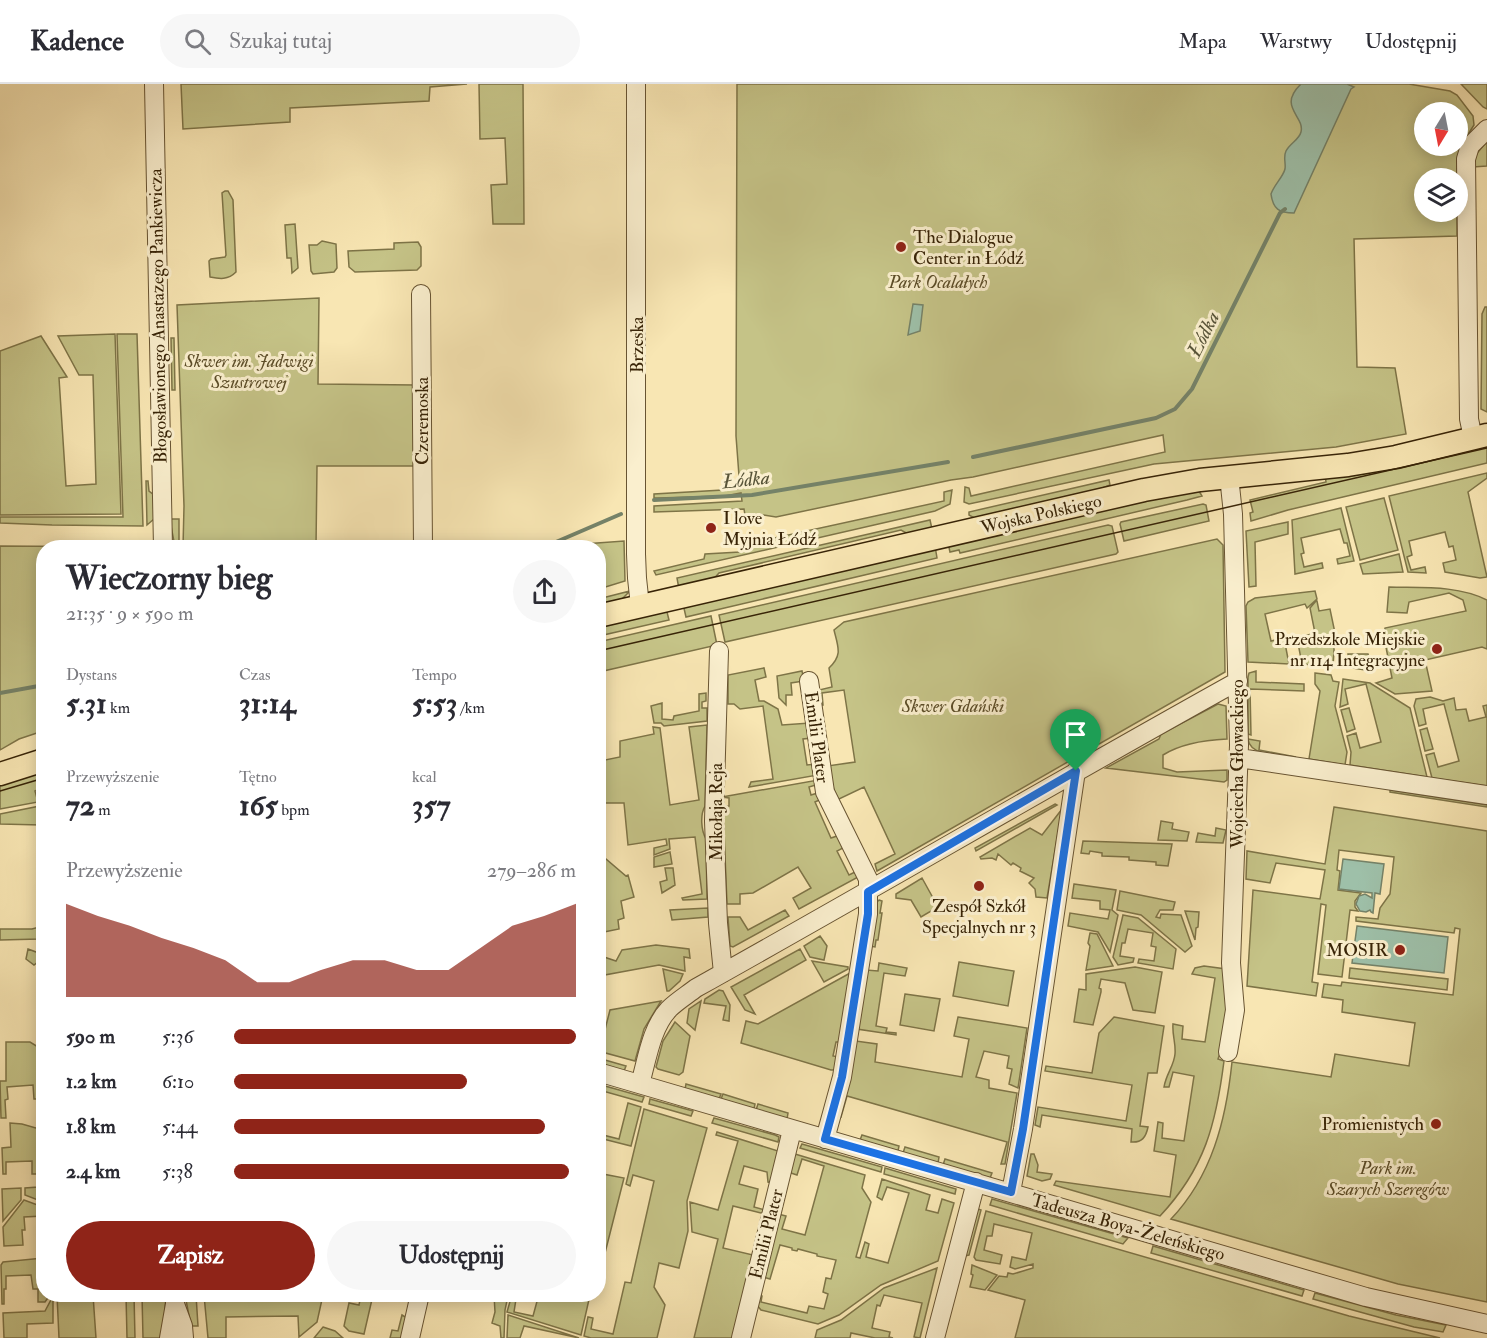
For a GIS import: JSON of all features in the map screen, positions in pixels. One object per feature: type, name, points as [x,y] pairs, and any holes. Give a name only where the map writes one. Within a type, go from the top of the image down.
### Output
[{"type":"main road","name":"Wojska Polskiego","points":[[606,614],[1144,490],[1229,476],[1348,465],[1396,457],[1480,437]]},
{"type":"main road","points":[[0,774],[36,763]]},
{"type":"street","name":"Błogosławionego Anastazego Pankiewicza","points":[[154,84],[163,540]]},
{"type":"street","name":"Brzeska","points":[[636,84],[636,562],[640,606]]},
{"type":"street","points":[[1480,437],[1469,419],[1466,159],[1470,146],[1487,129]]},
{"type":"street","name":"Czeremoska","points":[[421,294],[423,540]]},
{"type":"street","name":"Wojciecha Głowackiego","points":[[1228,1052],[1235,1010],[1232,963],[1239,758],[1233,514],[1229,476]]},
{"type":"street","name":"Mikołaja Reja","points":[[719,651],[714,821],[718,923],[723,973]]},
{"type":"street","name":"Emilii Plater","points":[[809,681],[825,792],[867,874],[868,892],[868,914],[842,1077],[825,1139]]},
{"type":"street","points":[[640,1084],[656,1029],[663,1017],[670,1008],[696,988],[1238,681]]},
{"type":"street","points":[[1239,758],[1487,795]]},
{"type":"street","points":[[1011,1192],[1023,1129],[1076,771]]},
{"type":"street","name":"Tadeusza Boya-Żeleńskiego","points":[[606,1074],[1366,1297],[1487,1324]]},
{"type":"street","name":"Emilii Plater","points":[[741,1338],[792,1130]]},
{"type":"street","points":[[935,1338],[976,1182]]},
{"type":"street","points":[[169,1338],[174,1302]]},
{"type":"street","points":[[176,1302],[184,1338]]},
{"type":"street","points":[[410,1338],[418,1302]]},
{"type":"green space","points":[[181,84],[467,84],[430,87],[429,101],[290,108],[290,122],[183,129]]},
{"type":"green space","points":[[479,84],[523,84],[524,224],[493,224],[491,185],[507,184],[505,138],[480,139]]},
{"type":"green space","name":"Park Ocalałych","points":[[737,84],[1409,84],[1450,91],[1462,102],[1414,102],[1414,156],[1459,156],[1457,168],[1414,168],[1414,222],[1457,222],[1457,236],[1354,239],[1357,367],[1395,368],[1406,434],[1336,447],[1154,464],[969,504],[964,502],[965,487],[969,488],[971,496],[1165,452],[1163,435],[776,517],[758,514],[745,515],[744,509],[654,512],[654,506],[742,501],[741,493],[725,496],[654,498],[654,494],[740,489],[736,436]]},
{"type":"green space","points":[[1461,84],[1487,84],[1487,109],[1483,107]]},
{"type":"green space","name":"Park Ocalałych","points":[[1468,109],[1473,116],[1474,125],[1468,134]]},
{"type":"green space","points":[[1487,141],[1487,166],[1473,167],[1474,157]]},
{"type":"green space","points":[[228,191],[233,200],[236,272],[227,278],[217,278],[210,277],[209,261],[226,255],[222,193]]},
{"type":"green space","points":[[295,224],[298,268],[292,273],[291,258],[287,258],[285,225]]},
{"type":"green space","points":[[322,241],[336,244],[337,268],[334,272],[313,274],[309,245],[317,245]]},
{"type":"green space","points":[[418,242],[421,247],[421,266],[417,270],[355,272],[349,267],[348,251],[394,249],[394,243]]},
{"type":"green space","name":"Skwer im. Jadwigi Szustrowej","points":[[319,298],[318,384],[416,385],[416,466],[317,466],[316,540],[183,540],[177,305]]},
{"type":"green space","points":[[1487,307],[1487,412],[1481,409],[1482,314]]},
{"type":"green space","points":[[115,334],[121,514],[0,515],[0,351],[41,336],[67,377],[59,378],[66,486],[96,484],[93,375],[79,375],[58,336]]},
{"type":"green space","points":[[117,334],[137,334],[143,526],[0,523],[0,517],[123,517]]},
{"type":"green space","points":[[171,338],[174,338],[175,390],[172,390]]},
{"type":"green space","points":[[1487,442],[1487,463],[1288,510],[1251,521],[1250,513],[1253,512],[1250,500],[1326,482],[1325,474]]},
{"type":"green space","points":[[1487,473],[1487,478],[1468,492],[1487,577],[1480,578],[1445,572],[1443,563],[1456,560],[1453,546],[1449,547],[1445,532],[1409,541],[1412,555],[1407,557],[1411,570],[1425,567],[1426,573],[1408,572],[1389,496]]},
{"type":"green space","points":[[1109,480],[1110,485],[1082,496],[976,519],[969,515],[969,512]]},
{"type":"green space","points":[[146,481],[148,481],[149,491],[154,495],[154,519],[147,525]]},
{"type":"green space","points":[[952,490],[950,504],[935,511],[656,575],[654,571],[704,559],[705,554],[740,552],[745,545],[756,542],[944,501],[944,492]]},
{"type":"green space","points":[[1199,491],[1202,496],[1187,500],[960,553],[959,550],[950,552],[948,543],[1130,502]]},
{"type":"green space","points":[[1384,498],[1398,550],[1360,560],[1346,507]]},
{"type":"green space","points":[[1206,505],[1209,521],[1124,541],[1121,522]]},
{"type":"green space","points":[[1341,508],[1354,561],[1338,564],[1337,559],[1350,556],[1340,529],[1301,538],[1304,567],[1322,563],[1323,568],[1295,574],[1292,520]]},
{"type":"green space","points":[[179,519],[179,540],[174,540],[170,521]]},
{"type":"green space","points":[[930,520],[932,529],[908,534],[901,530],[719,573],[711,582],[679,589],[677,578]]},
{"type":"green space","points":[[1288,522],[1288,534],[1255,542],[1256,586],[1249,587],[1246,531]]},
{"type":"green space","points":[[1108,525],[1112,526],[1118,552],[1116,554],[725,642],[719,615]]},
{"type":"green space","name":"Skwer Gdański","points":[[1217,539],[1223,545],[1225,672],[877,871],[875,864],[895,854],[864,787],[837,800],[827,766],[855,762],[844,690],[822,693],[823,705],[818,705],[819,690],[832,687],[829,668],[838,655],[834,630],[844,622]]},
{"type":"green space","points":[[624,541],[625,581],[606,587],[606,542]]},
{"type":"green space","points":[[0,546],[36,546],[36,733],[19,739],[0,750]]},
{"type":"green space","points":[[935,546],[937,558],[686,617],[683,604]]},
{"type":"green space","points":[[1399,554],[1403,572],[1363,574],[1360,564]]},
{"type":"green space","name":"Przedszkole Miejskie nr 114 Integracyjne","points":[[1389,587],[1451,590],[1487,600],[1487,649],[1482,647],[1425,660],[1432,691],[1395,694],[1376,683],[1392,678],[1384,637],[1385,628],[1466,611],[1463,600],[1449,593],[1409,602],[1407,613],[1387,612]]},
{"type":"green space","points":[[630,591],[617,604],[606,606],[606,597]]},
{"type":"green space","points":[[1315,591],[1317,599],[1307,608],[1305,604],[1265,614],[1271,641],[1284,638],[1289,664],[1248,662],[1246,606],[1248,602],[1255,598]]},
{"type":"green space","points":[[1316,601],[1319,611],[1330,609],[1335,633],[1333,667],[1302,664],[1297,638],[1315,633],[1310,608]]},
{"type":"green space","points":[[666,608],[669,620],[606,634],[606,621]]},
{"type":"green space","points":[[711,616],[717,645],[606,670],[606,640]]},
{"type":"green space","points":[[1348,654],[1368,654],[1372,671],[1353,668],[1349,665]]},
{"type":"green space","points":[[764,668],[766,677],[755,680],[759,701],[764,701],[778,709],[782,725],[810,723],[812,738],[803,739],[807,765],[816,764],[818,775],[749,787],[751,782],[773,779],[763,706],[740,709],[734,704],[728,704],[728,675]]},
{"type":"green space","points":[[802,671],[804,681],[791,683],[792,695],[786,695],[786,705],[779,698],[777,676]]},
{"type":"green space","points":[[1256,671],[1256,682],[1304,684],[1304,691],[1250,689],[1251,735],[1248,734],[1248,677],[1249,673]]},
{"type":"green space","points":[[1315,673],[1331,675],[1333,681],[1339,682],[1335,706],[1347,752],[1345,765],[1309,759],[1320,691],[1315,684]]},
{"type":"green space","points":[[1343,679],[1370,683],[1410,708],[1427,777],[1350,765],[1351,752],[1347,736],[1356,733],[1360,748],[1381,742],[1366,684],[1345,689],[1348,704],[1340,707]]},
{"type":"green space","points":[[706,693],[706,701],[702,702],[702,708],[707,708],[707,721],[664,726],[661,723],[654,723],[651,706],[662,703],[662,719],[673,720],[674,716],[699,711],[699,694]]},
{"type":"green space","points":[[1430,697],[1443,701],[1454,698],[1456,710],[1466,709],[1469,721],[1486,717],[1483,706],[1487,705],[1487,786],[1432,778],[1426,755],[1434,753],[1438,767],[1459,761],[1444,704],[1423,709],[1426,724],[1419,726],[1414,706],[1416,699]]},
{"type":"green space","points":[[1218,704],[1226,706],[1227,739],[1194,743],[1170,751],[1163,755],[1163,768],[1177,772],[1227,770],[1227,780],[1224,782],[1106,768],[1159,739],[1161,734]]},
{"type":"green space","points":[[1349,708],[1355,729],[1347,732],[1341,710]]},
{"type":"green space","points":[[707,725],[705,806],[702,822],[706,839],[707,899],[683,900],[682,898],[702,894],[695,837],[669,839],[670,849],[654,855],[654,848],[667,845],[666,839],[628,845],[624,803],[606,803],[606,760],[620,757],[620,741],[654,734],[653,727],[660,728],[670,805],[699,800],[689,727]]},
{"type":"green space","points":[[1427,728],[1433,749],[1425,751],[1420,730]]},
{"type":"green space","points":[[1248,739],[1260,741],[1259,750],[1296,757],[1260,752],[1250,745]]},
{"type":"green space","points":[[36,773],[36,802],[0,809],[0,785]]},
{"type":"green space","points":[[818,780],[819,784],[809,787],[811,795],[821,792],[824,798],[815,802],[831,838],[840,835],[845,847],[837,851],[849,875],[857,871],[860,876],[799,909],[793,898],[811,888],[798,867],[753,893],[740,894],[740,904],[727,904],[723,807],[729,806],[729,798],[722,797]]},
{"type":"green space","points":[[1390,790],[1487,805],[1487,807],[1390,792]]},
{"type":"green space","points":[[1055,804],[1057,805],[976,851],[975,848]]},
{"type":"green space","points":[[36,807],[36,825],[0,824],[0,814]]},
{"type":"green space","name":"Park im. Szarych Szeregów","points":[[1334,807],[1487,831],[1487,1302],[1398,1284],[1171,1219],[1197,1184],[1215,1146],[1226,1105],[1232,1062],[1331,1077],[1335,1054],[1409,1066],[1415,1023],[1342,1012],[1343,1000],[1322,997],[1324,984],[1341,986],[1342,982],[1453,995],[1460,929],[1455,928],[1454,933],[1356,921],[1356,917],[1378,919],[1380,908],[1390,894],[1394,857],[1339,850],[1338,890],[1361,893],[1355,901],[1358,911],[1350,910],[1342,977],[1318,974],[1326,905],[1321,904],[1312,982],[1318,983],[1316,996],[1247,986],[1253,890],[1320,899],[1325,870],[1276,863],[1270,883],[1246,879],[1247,851],[1325,864]]},
{"type":"green space","points":[[1062,809],[1047,898],[1036,897],[1035,889],[1029,883],[1034,878],[1020,871],[1021,868],[1013,863],[1011,865],[998,854],[996,860],[981,859],[980,857],[1030,828],[1042,835]]},
{"type":"green space","points":[[1161,821],[1173,823],[1172,829],[1189,832],[1187,841],[1158,840]]},
{"type":"green space","points":[[1216,828],[1226,830],[1223,843],[1196,842],[1198,833],[1215,836]]},
{"type":"green space","points":[[1083,841],[1172,844],[1168,866],[1156,865],[1156,862],[1129,860],[1129,857],[1102,856],[1102,853],[1090,851],[1089,854],[1081,853]]},
{"type":"green space","points":[[670,852],[672,864],[654,867],[654,857]]},
{"type":"green space","points":[[606,859],[626,876],[628,875],[634,897],[621,901],[624,918],[618,920],[619,929],[606,932]]},
{"type":"green space","points":[[665,868],[673,868],[675,885],[662,893],[660,882],[667,880]]},
{"type":"green space","points":[[922,878],[938,907],[921,917],[911,900],[896,898],[896,894]]},
{"type":"green space","points":[[1074,884],[1116,890],[1112,910],[1118,915],[1110,952],[1098,932],[1068,926],[1070,913],[1108,919],[1110,910],[1100,909],[1100,901],[1072,898]]},
{"type":"green space","points":[[1120,891],[1175,902],[1173,910],[1160,910],[1156,917],[1160,918],[1161,914],[1181,915],[1192,946],[1185,952],[1141,915],[1117,910]]},
{"type":"green space","points":[[879,900],[882,901],[880,913],[882,913],[875,947],[869,946],[876,903]]},
{"type":"green space","points":[[708,908],[708,917],[672,920],[670,910]]},
{"type":"green space","points":[[785,910],[789,916],[733,947],[730,946],[728,917],[740,917],[748,930]]},
{"type":"green space","points":[[1185,911],[1199,912],[1195,940]]},
{"type":"green space","points":[[1123,915],[1138,918],[1176,949],[1173,969],[1138,963],[1139,959],[1154,961],[1156,947],[1151,946],[1153,933],[1128,929],[1120,956],[1134,958],[1133,962],[1118,965],[1113,957]]},
{"type":"green space","points":[[36,928],[36,939],[0,940],[0,929]]},
{"type":"green space","points":[[1090,933],[1097,934],[1113,966],[1086,970]]},
{"type":"green space","points":[[820,936],[827,946],[824,960],[810,957],[804,946]]},
{"type":"green space","points":[[656,945],[689,949],[690,958],[684,957],[685,971],[659,965],[606,975],[606,958],[616,961],[622,950]]},
{"type":"green space","points":[[28,949],[36,952],[34,965],[26,959]]},
{"type":"green space","points":[[800,949],[806,960],[744,995],[755,1014],[745,1010],[731,987]]},
{"type":"green space","points":[[812,961],[848,967],[848,969],[824,982]]},
{"type":"green space","points":[[959,962],[1014,971],[1008,1006],[953,996]]},
{"type":"green space","points":[[879,963],[907,968],[905,976],[884,973],[876,1026],[887,1028],[886,1032],[896,1033],[896,1035],[857,1029],[866,970],[878,971]]},
{"type":"green space","points":[[1204,966],[1226,969],[1230,1009],[1226,1035],[1218,1059],[1224,1061],[1217,1105],[1206,1144],[1188,1180],[1160,1216],[1054,1185],[1056,1181],[1170,1197],[1176,1155],[1154,1151],[1158,1122],[1163,1123],[1162,1138],[1184,1141],[1194,1076],[1173,1072],[1169,1087],[1164,1087],[1175,1054],[1173,1024],[1183,1026],[1182,1039],[1205,1042],[1215,978],[1192,974],[1195,968]]},
{"type":"green space","points":[[1135,967],[1162,972],[1155,1013],[1133,1010],[1125,983],[1101,979],[1099,988],[1101,992],[1093,1025],[1074,1022],[1079,989],[1086,990],[1086,974]]},
{"type":"green space","points":[[1350,968],[1448,979],[1447,990],[1349,978]]},
{"type":"green space","points":[[663,969],[683,974],[680,981],[669,991],[667,991]]},
{"type":"green space","points":[[852,972],[841,1042],[836,1042],[833,1056],[839,1057],[836,1070],[741,1043],[746,1021],[758,1024]]},
{"type":"green space","points":[[719,990],[723,991],[730,1005],[729,1021],[723,1020],[726,1006],[704,1003],[705,999]]},
{"type":"green space","points":[[905,994],[940,999],[934,1031],[900,1025]]},
{"type":"green space","points":[[661,1001],[644,1029],[635,1061],[606,1053],[606,1026],[610,1010]]},
{"type":"green space","points":[[701,1001],[695,1030],[687,1023],[689,1009]]},
{"type":"green space","points":[[958,1017],[1027,1028],[1018,1088],[1009,1084],[1012,1069],[1007,1068],[1009,1056],[984,1051],[976,1077],[989,1080],[989,1088],[1017,1093],[1005,1164],[1001,1164],[1007,1142],[847,1096],[841,1117],[838,1116],[856,1041],[877,1044],[875,1062],[962,1077],[969,1039],[954,1036]]},
{"type":"green space","points":[[1114,1017],[1164,1026],[1157,1073],[1148,1073],[1140,1126],[1148,1127],[1145,1136],[1141,1140],[1131,1142],[1132,1129],[1042,1115],[1040,1127],[1035,1125],[1038,1107],[1126,1121],[1132,1085],[1045,1071],[1046,1066],[1092,1073],[1099,1033]]},
{"type":"green space","points":[[675,1022],[690,1036],[683,1072],[679,1075],[656,1067],[663,1041]]},
{"type":"green space","points":[[6,1042],[30,1042],[36,1046],[36,1099],[34,1099],[33,1085],[7,1087],[6,1118],[1,1118],[0,1081],[6,1081]]},
{"type":"green space","points":[[606,1060],[626,1066],[624,1071],[606,1066]]},
{"type":"green space","points":[[686,1084],[721,1094],[719,1099],[685,1089]]},
{"type":"green space","points":[[606,1086],[644,1097],[642,1102],[606,1092]]},
{"type":"green space","points":[[723,1094],[755,1104],[754,1109],[721,1099]]},
{"type":"green space","points":[[650,1099],[693,1111],[691,1116],[649,1104]]},
{"type":"green space","points":[[628,1103],[641,1107],[631,1146],[606,1140],[606,1136],[619,1139]]},
{"type":"green space","points":[[758,1104],[788,1113],[787,1119],[756,1110]]},
{"type":"green space","points":[[644,1109],[707,1128],[687,1201],[688,1231],[679,1268],[659,1263],[654,1287],[665,1305],[657,1338],[591,1338],[584,1336],[588,1317],[593,1318],[591,1329],[613,1334],[625,1282],[631,1283],[654,1181],[633,1175],[630,1186],[626,1184]]},
{"type":"green space","points":[[714,1118],[775,1135],[779,1137],[778,1142],[712,1123]]},
{"type":"green space","points":[[10,1123],[36,1128],[36,1174],[32,1174],[32,1161],[6,1162],[6,1174],[3,1174],[2,1148],[11,1147]]},
{"type":"green space","points":[[717,1132],[778,1151],[773,1183],[768,1182],[767,1172],[744,1166],[739,1184],[758,1189],[754,1207],[765,1210],[765,1214],[733,1206],[723,1248],[753,1255],[734,1338],[694,1338],[718,1239],[692,1232],[690,1202],[718,1210],[738,1141],[716,1135]]},
{"type":"green space","points":[[862,1135],[899,1146],[898,1151],[860,1140]]},
{"type":"green space","points":[[802,1144],[882,1167],[881,1172],[800,1148]]},
{"type":"green space","points":[[905,1147],[939,1157],[938,1163],[903,1153]]},
{"type":"green space","points":[[795,1154],[865,1175],[862,1188],[871,1202],[856,1257],[860,1258],[865,1242],[869,1244],[866,1257],[888,1263],[909,1193],[887,1187],[882,1200],[877,1197],[882,1179],[930,1195],[926,1210],[938,1213],[942,1199],[954,1203],[938,1261],[881,1285],[839,1315],[818,1324],[761,1310],[756,1304],[758,1295],[762,1296],[761,1302],[807,1313],[809,1306],[824,1309],[828,1294],[823,1292],[826,1278],[831,1279],[836,1260],[780,1245],[770,1279],[763,1277],[778,1214],[786,1216],[782,1229],[805,1235],[824,1166],[802,1159],[797,1175],[788,1172]]},
{"type":"green space","points":[[1031,1154],[1034,1154],[1038,1165],[1037,1172],[1052,1174],[1050,1179],[1042,1181],[1027,1176]]},
{"type":"green space","points":[[945,1159],[992,1173],[990,1178],[943,1165]]},
{"type":"green space","points":[[885,1168],[956,1189],[955,1194],[884,1174]]},
{"type":"green space","points":[[606,1175],[624,1178],[606,1249]]},
{"type":"green space","points":[[36,1187],[36,1199],[25,1195],[25,1188]]},
{"type":"green space","points":[[21,1188],[21,1200],[3,1221],[2,1189]]},
{"type":"green space","points":[[992,1199],[1128,1238],[1123,1244],[990,1205]]},
{"type":"green space","points":[[24,1200],[36,1204],[36,1216],[24,1217],[23,1245],[4,1246],[3,1227]]},
{"type":"green space","points":[[975,1208],[981,1210],[969,1255],[964,1256]]},
{"type":"green space","points":[[986,1211],[1349,1316],[1440,1338],[1015,1338],[1025,1300],[988,1290],[999,1276],[1007,1277],[1008,1273],[1013,1274],[1033,1268],[1033,1264],[1015,1269],[1010,1267],[1012,1257],[1026,1260],[1032,1233],[994,1224],[992,1236],[987,1236],[984,1250],[1002,1255],[1000,1264],[976,1260],[974,1257]]},
{"type":"green space","points":[[1153,1246],[1304,1290],[1302,1296],[1151,1253]]},
{"type":"green space","points":[[36,1259],[36,1289],[33,1289],[31,1275],[6,1276],[4,1304],[2,1304],[1,1265],[3,1262]]},
{"type":"green space","points":[[972,1265],[997,1275],[985,1290],[970,1287],[973,1275],[971,1274]]},
{"type":"green space","points":[[937,1268],[920,1338],[914,1337],[922,1303],[884,1295],[880,1306],[877,1305],[872,1328],[890,1332],[889,1337],[893,1338],[875,1338],[851,1333],[850,1338],[815,1338],[817,1330],[841,1320],[884,1288]]},
{"type":"green space","points":[[1315,1293],[1396,1315],[1446,1325],[1443,1332],[1414,1327],[1313,1299]]},
{"type":"green space","points":[[50,1302],[53,1302],[53,1323],[27,1324],[27,1338],[4,1338],[3,1313],[45,1311]]},
{"type":"green space","points":[[57,1302],[93,1302],[96,1338],[59,1338]]},
{"type":"green space","points":[[126,1302],[134,1302],[135,1338],[127,1338]]},
{"type":"green space","points":[[142,1302],[166,1302],[163,1338],[143,1338]]},
{"type":"green space","points":[[186,1302],[196,1302],[198,1326],[191,1326]]},
{"type":"green space","points":[[205,1302],[321,1302],[317,1322],[299,1337],[298,1316],[226,1317],[226,1338],[208,1338]]},
{"type":"green space","points":[[360,1302],[371,1302],[364,1334],[349,1331],[344,1326],[349,1303],[359,1305]]},
{"type":"green space","points":[[494,1302],[507,1302],[504,1338],[501,1338],[500,1326],[492,1323]]},
{"type":"green space","points":[[510,1302],[516,1302],[514,1312],[533,1316],[537,1302],[588,1302],[581,1335],[507,1312]]},
{"type":"green space","points":[[402,1315],[407,1318],[402,1338],[390,1338],[392,1330],[398,1331]]},
{"type":"green space","points":[[508,1315],[579,1338],[524,1326],[520,1338],[507,1338]]},
{"type":"green space","points":[[323,1327],[335,1331],[343,1338],[314,1338]]},
{"type":"shaded area","points":[[1301,84],[1347,84],[1354,87],[1351,89],[1294,213],[1289,213],[1275,207],[1271,194],[1285,169],[1286,151],[1301,132],[1291,99]]},
{"type":"shaded area","points":[[913,304],[923,305],[920,331],[908,335]]},
{"type":"shaded area","points":[[1343,859],[1384,864],[1380,894],[1375,893],[1373,913],[1370,910],[1360,911],[1356,904],[1359,896],[1365,894],[1372,898],[1372,893],[1339,889]]},
{"type":"shaded area","name":"MOSIR","points":[[1357,926],[1448,937],[1444,973],[1352,963]]},
{"type":"waterway","name":"Łódka","points":[[973,457],[1156,418],[1175,409],[1192,389],[1280,213],[1285,209]]},
{"type":"waterway","name":"Łódka","points":[[654,500],[752,495],[948,462]]},
{"type":"waterway","name":"Łódka","points":[[561,540],[621,514]]},
{"type":"waterway","name":"Łódka","points":[[0,693],[36,686]]},
{"type":"tram line","points":[[606,649],[1487,448]]},
{"type":"tram line","points":[[0,791],[36,780]]},
{"type":"place","name":"The Dialogue Center in Łódź","points":[[901,247]]},
{"type":"place","name":"I love Myjnia Łódź","points":[[711,528]]},
{"type":"place","name":"Przedszkole Miejskie nr 114 Integracyjne","points":[[1437,649]]},
{"type":"place","name":"Zespół Szkół Specjalnych nr 3","points":[[979,886]]},
{"type":"place","name":"MOSIR","points":[[1400,950]]},
{"type":"place","name":"Promienistych","points":[[1436,1124]]},
{"type":"route","points":[[1076,771],[1023,1129],[1011,1192],[825,1139],[842,1077],[868,914],[868,892],[1076,771]]}]
